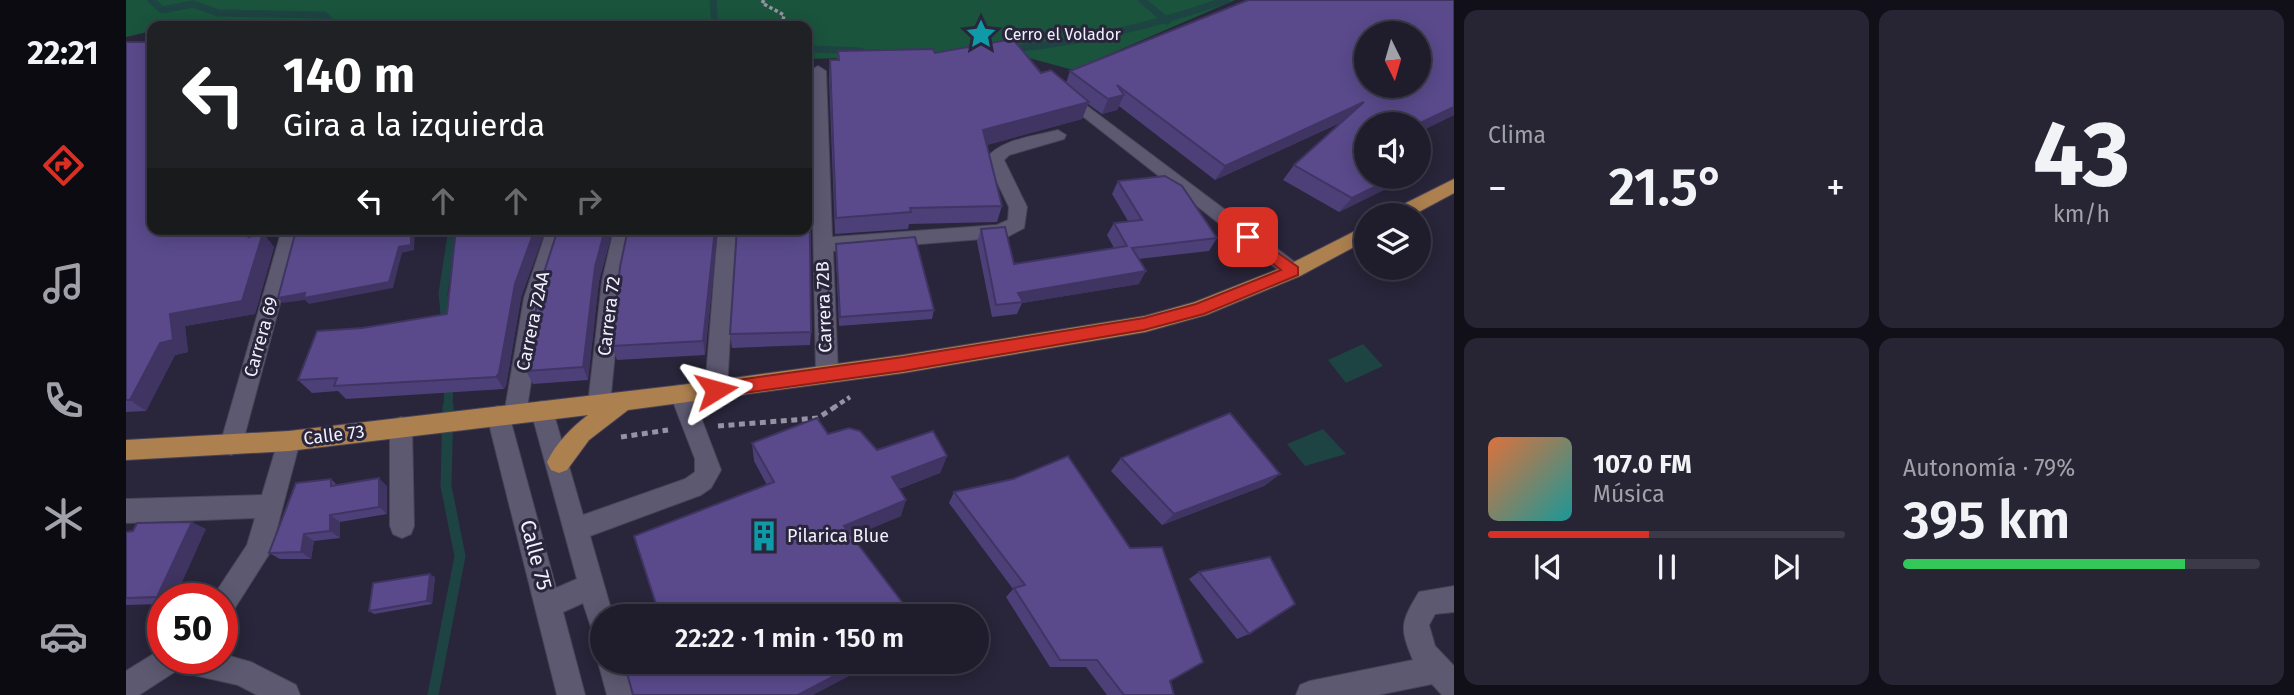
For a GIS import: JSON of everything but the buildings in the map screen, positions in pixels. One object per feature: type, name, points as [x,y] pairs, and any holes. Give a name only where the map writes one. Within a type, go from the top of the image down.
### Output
[{"type":"main road","points":[[1420,203],[1454,185]]},
{"type":"main road","points":[[559,462],[581,433],[622,403],[1144,324],[1199,309],[1293,271],[1354,239]]},
{"type":"main road","name":"Calle 73","points":[[126,450],[289,441],[651,398]]},
{"type":"street","name":"Carrera 72B","points":[[818,71],[827,374]]},
{"type":"street","points":[[1056,88],[1293,271]]},
{"type":"street","points":[[822,245],[1000,232],[1017,223],[1017,207],[995,159],[1003,150],[1058,135]]},
{"type":"street","name":"Carrera 69","points":[[231,444],[289,235]]},
{"type":"street","name":"Carrera 72AA","points":[[507,415],[534,298],[554,235]]},
{"type":"street","name":"Carrera 72","points":[[599,404],[612,281],[622,235]]},
{"type":"street","points":[[716,390],[727,235]]},
{"type":"street","points":[[576,529],[693,487],[703,480],[709,470],[707,459],[681,394]]},
{"type":"street","points":[[542,411],[559,462],[596,604]]},
{"type":"street","name":"Calle 75","points":[[507,415],[571,695]]},
{"type":"street","points":[[402,526],[411,426]]},
{"type":"street","points":[[237,583],[258,551],[289,441]]},
{"type":"street","points":[[126,511],[272,506]]},
{"type":"street","points":[[550,605],[591,586]]},
{"type":"street","points":[[1445,678],[1424,654],[1415,622],[1427,601],[1454,599]]},
{"type":"street","points":[[238,671],[286,695]]},
{"type":"street","points":[[126,687],[147,673]]},
{"type":"street","points":[[615,674],[621,695]]},
{"type":"street","points":[[1310,695],[1445,678]]},
{"type":"path","points":[[764,0],[762,3],[784,15],[783,21]]},
{"type":"green space","name":"Cerro el Volador","points":[[126,0],[1235,0],[1073,70],[1010,53],[812,59],[812,21],[147,21],[147,32],[126,37]]},
{"type":"shaded area","points":[[1363,344],[1383,366],[1346,383],[1328,360]]},
{"type":"shaded area","points":[[1323,429],[1346,454],[1305,466],[1287,444]]},
{"type":"waterway","points":[[151,0],[162,10],[193,4],[218,13],[324,15],[331,21]]},
{"type":"waterway","points":[[713,0],[715,21]]},
{"type":"waterway","points":[[1142,0],[1165,19]]},
{"type":"waterway","points":[[1165,19],[1226,0]]},
{"type":"waterway","points":[[1009,49],[1119,32],[1165,19]]},
{"type":"waterway","points":[[814,49],[861,51]]},
{"type":"waterway","points":[[446,324],[443,293],[452,235]]},
{"type":"waterway","points":[[448,408],[449,381]]},
{"type":"waterway","points":[[433,695],[460,556],[446,486],[448,407]]},
{"type":"place","name":"Cerro el Volador","points":[[981,34]]},
{"type":"place","name":"Pilarica Blue","points":[[764,536]]},
{"type":"route","points":[[716,390],[903,364],[1144,324],[1199,309],[1293,271],[1248,237]]}]
